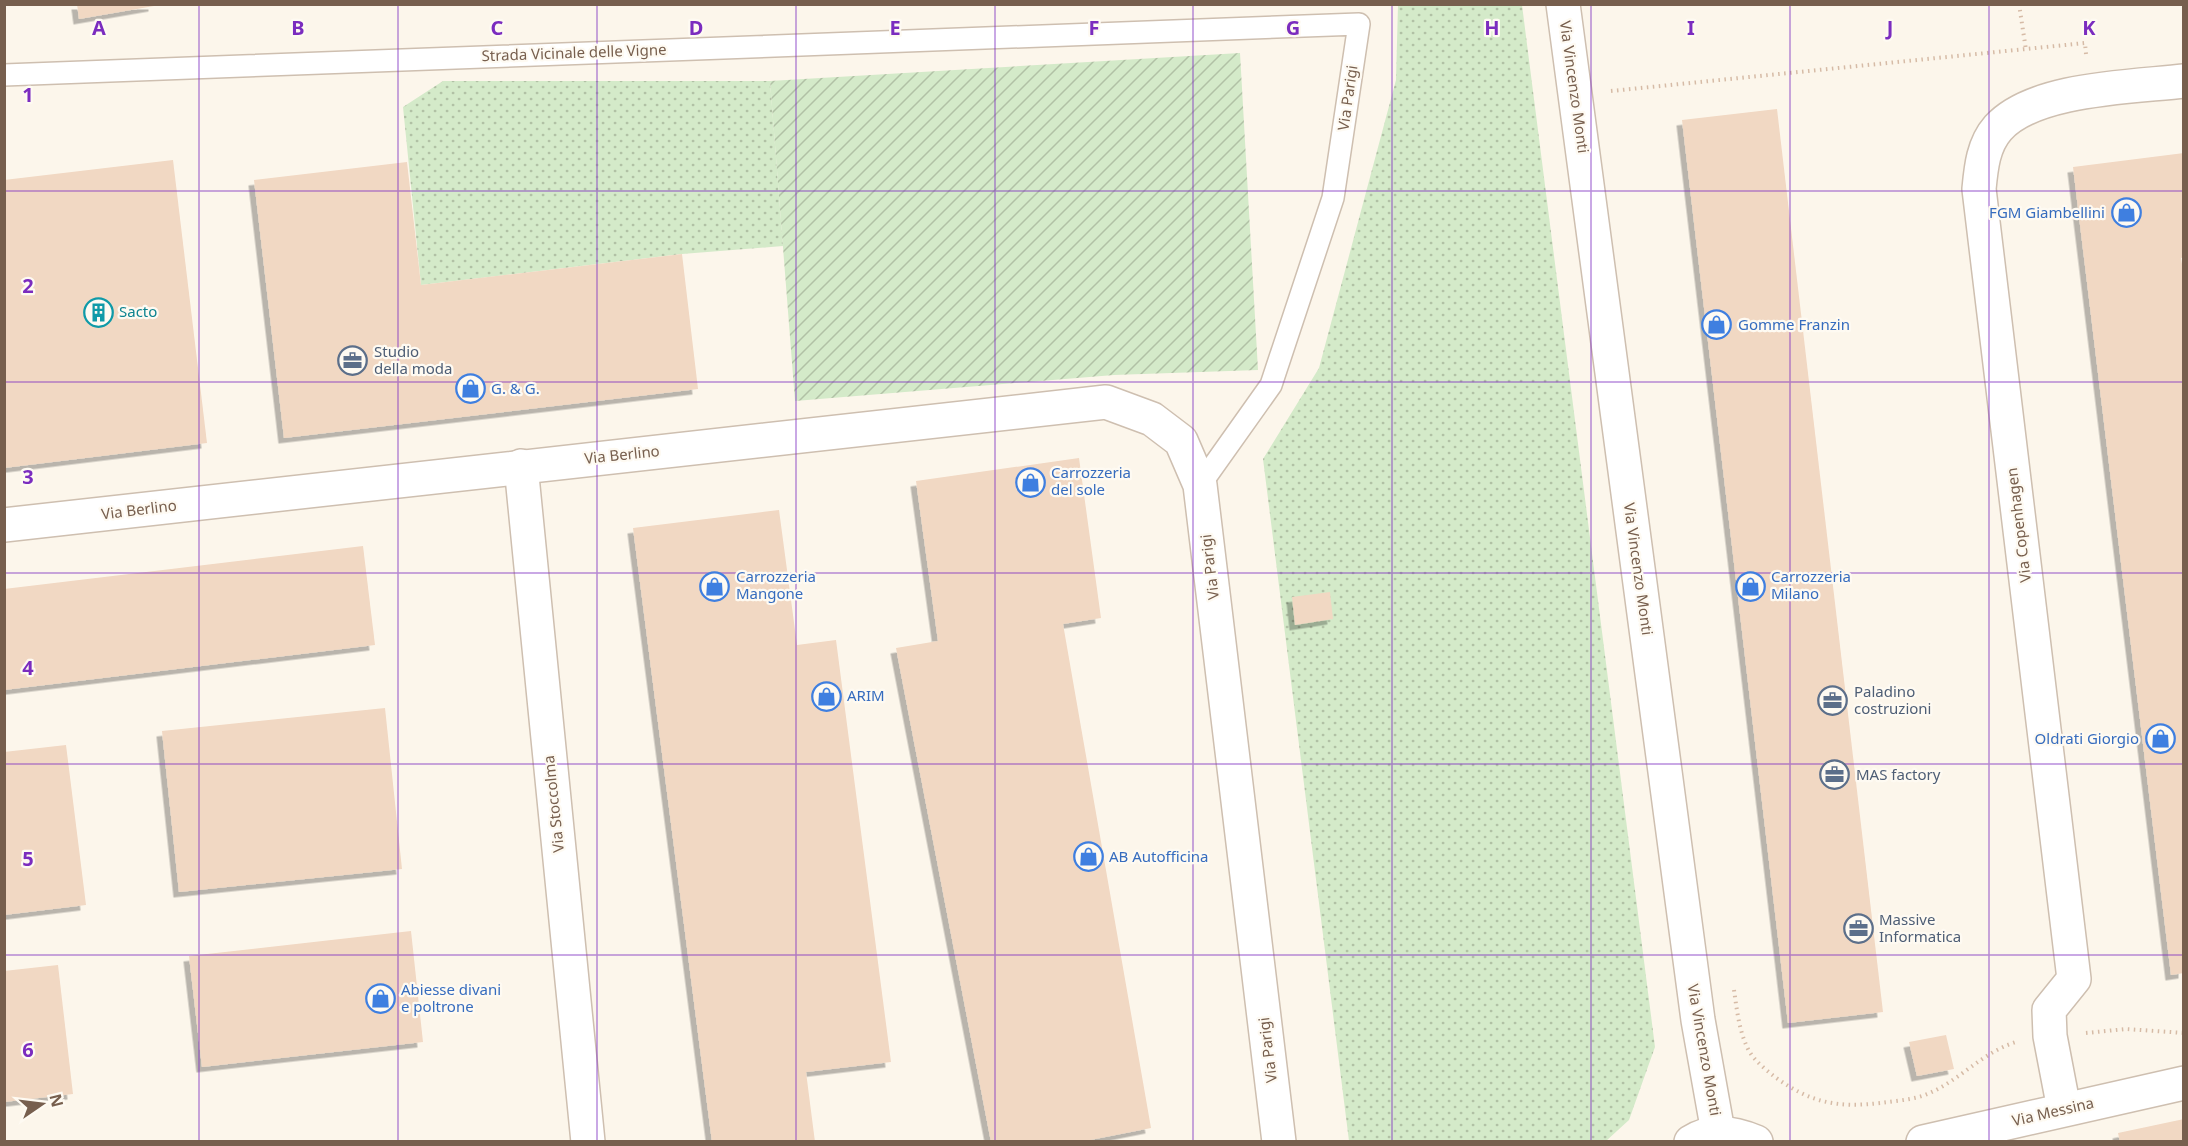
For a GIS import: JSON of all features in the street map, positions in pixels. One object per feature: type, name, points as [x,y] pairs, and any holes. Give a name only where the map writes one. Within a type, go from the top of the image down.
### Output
[{"type":"street","name":"Via Vincenzo Monti","points":[[1563,4],[1696,1009],[1705,1137]]},
{"type":"street","name":"Via Copenhagen","points":[[2064,1109],[2050,1036],[2049,1010],[2074,980],[1979,189],[1982,159],[1998,129],[2023,108],[2056,97],[2184,81]]},
{"type":"street","name":"Via Berlino","points":[[4,525],[1106,402],[1152,419],[1182,441],[1200,485]]},
{"type":"street","name":"Via Stoccolma","points":[[521,466],[588,1142]]},
{"type":"street","name":"Via Parigi","points":[[1200,485],[1279,1142]]},
{"type":"street","name":"Via Messina","points":[[1923,1142],[2184,1083]]},
{"type":"street","points":[[1705,1137],[1739,1134],[1756,1142]]},
{"type":"lane","name":"Strada Vicinale delle Vigne","points":[[4,75],[1359,24]]},
{"type":"lane","name":"Via Parigi","points":[[1200,485],[1271,385],[1333,198],[1359,24]]},
{"type":"path","points":[[2019,4],[2026,50]]},
{"type":"path","points":[[1575,97],[2085,43],[2090,93]]},
{"type":"path","points":[[1737,1012],[1750,1053],[1766,1071],[1792,1090],[1823,1103],[1853,1106],[1922,1096]]},
{"type":"green space","points":[[1398,5],[1522,5],[1655,1047],[1629,1120],[1606,1141],[1349,1141],[1263,459],[1319,368],[1396,80]]},
{"type":"green space","points":[[1240,53],[1258,370],[1114,375],[795,401],[770,81]]},
{"type":"green space","points":[[443,81],[770,81],[783,246],[682,254],[421,285],[403,107]]},
{"type":"building","points":[[77,4],[154,4],[154,6],[79,19]]},
{"type":"building","points":[[1777,109],[1883,1012],[1788,1023],[1682,120]]},
{"type":"building","points":[[2184,153],[2184,257],[2181,258],[2184,276],[2184,973],[2171,975],[2073,167]]},
{"type":"building","name":"Sacto","points":[[173,160],[207,443],[4,468],[4,180]]},
{"type":"building","points":[[407,162],[421,285],[682,254],[698,389],[284,438],[254,180]]},
{"type":"building","points":[[1079,458],[1101,618],[1063,624],[1151,1128],[1080,1142],[991,1142],[896,648],[938,641],[916,481]]},
{"type":"building","points":[[779,510],[797,645],[836,640],[891,1062],[806,1072],[815,1142],[712,1142],[633,528]]},
{"type":"building","points":[[363,546],[375,645],[4,690],[4,589]]},
{"type":"building","points":[[1330,592],[1333,619],[1295,625],[1292,597]]},
{"type":"building","points":[[385,708],[402,869],[179,892],[162,731]]},
{"type":"building","points":[[66,745],[86,905],[4,915],[4,752]]},
{"type":"building","points":[[411,931],[423,1042],[202,1067],[189,956]]},
{"type":"building","points":[[58,965],[73,1094],[4,1102],[4,971]]},
{"type":"building","points":[[1946,1035],[1954,1069],[1917,1076],[1909,1042]]},
{"type":"building","points":[[2184,1119],[2184,1142],[2120,1142],[2118,1133]]},
{"type":"place","name":"FGM Giambellini","points":[[2126,213]]},
{"type":"place","name":"Sacto","points":[[98,312]]},
{"type":"place","name":"Gomme Franzin","points":[[1717,325]]},
{"type":"place","name":"Studio della moda","points":[[353,361]]},
{"type":"place","name":"G. & G.","points":[[470,389]]},
{"type":"place","name":"Carrozzeria del sole","points":[[1030,482]]},
{"type":"place","name":"Carrozzeria Mangone","points":[[715,586]]},
{"type":"place","name":"Carrozzeria Milano","points":[[1750,586]]},
{"type":"place","name":"ARIM","points":[[826,696]]},
{"type":"place","name":"Paladino costruzioni","points":[[1833,701]]},
{"type":"place","name":"Oldrati Giorgio","points":[[2160,739]]},
{"type":"place","name":"MAS factory","points":[[1835,775]]},
{"type":"place","name":"AB Autofficina","points":[[1088,857]]},
{"type":"place","name":"Massive Informatica","points":[[1858,929]]},
{"type":"place","name":"Abiesse divani e poltrone","points":[[380,999]]}]
